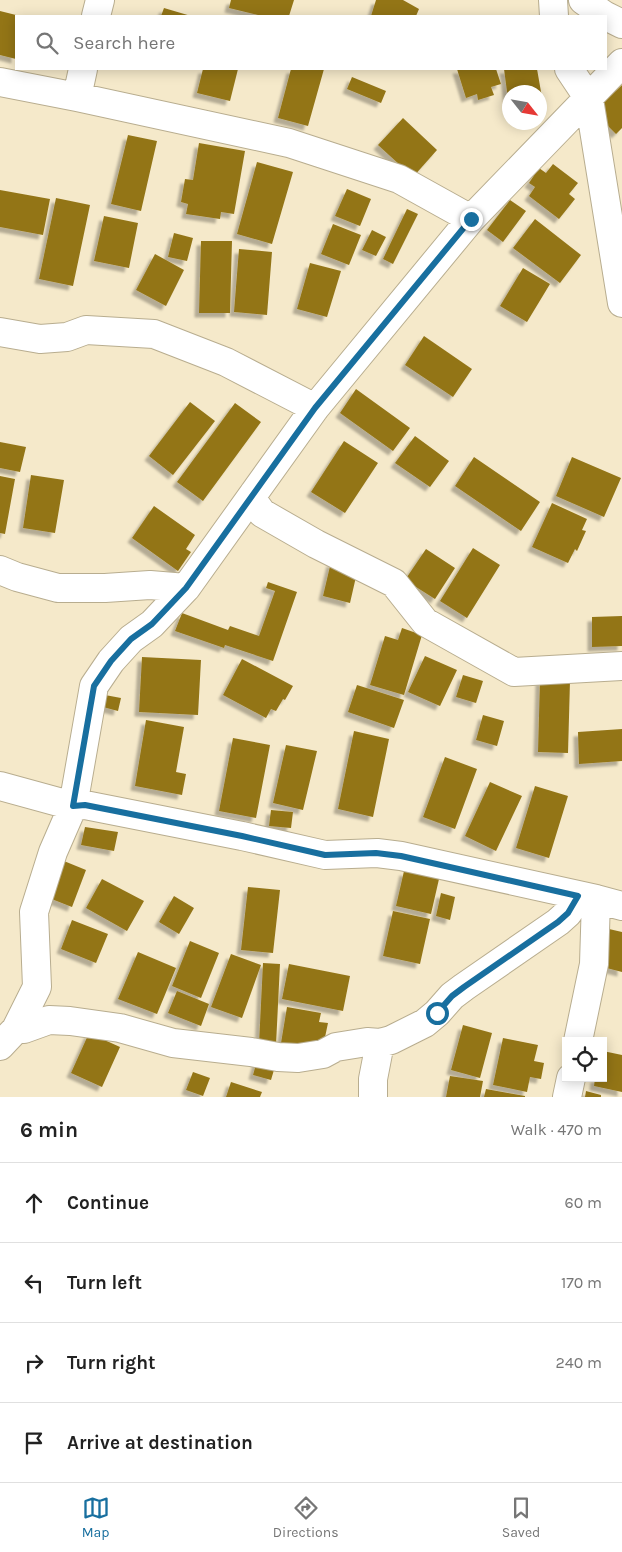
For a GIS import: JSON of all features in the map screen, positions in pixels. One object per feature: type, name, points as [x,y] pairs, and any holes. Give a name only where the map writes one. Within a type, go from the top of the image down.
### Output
[{"type":"street","points":[[96,15],[100,0]]},
{"type":"street","points":[[553,0],[554,15]]},
{"type":"street","points":[[583,0],[604,15]]},
{"type":"street","points":[[607,16],[622,24]]},
{"type":"street","points":[[8,1038],[37,987],[34,912],[53,852],[73,806],[94,686],[111,661],[131,639],[152,624],[186,588],[315,408],[471,219],[622,63]]},
{"type":"street","points":[[77,97],[83,70]]},
{"type":"street","points":[[570,70],[589,99],[622,303]]},
{"type":"street","points":[[0,82],[289,143],[399,179],[471,219]]},
{"type":"street","points":[[0,332],[40,339],[68,337],[86,330],[154,334],[226,362],[315,408]]},
{"type":"street","points":[[254,493],[254,502],[262,513],[316,544],[394,583],[425,622],[514,672],[622,666]]},
{"type":"street","points":[[0,570],[17,577],[58,588],[106,588],[150,585],[186,588]]},
{"type":"street","points":[[0,786],[73,806],[85,805],[242,836],[325,855],[376,853],[401,856],[622,906]]},
{"type":"street","points":[[579,1037],[594,964],[587,897]]},
{"type":"street","points":[[8,1038],[24,1029],[49,1020],[120,1028],[173,1043],[278,1057],[298,1058],[323,1054],[336,1047],[367,1042],[380,1043],[391,1040],[425,1023],[464,987],[558,922],[587,897]]},
{"type":"street","points":[[373,1097],[373,1079],[380,1043]]},
{"type":"street","points":[[567,1097],[570,1082]]},
{"type":"building","points":[[231,0],[294,0],[289,15],[258,15],[229,8]]},
{"type":"building","points":[[376,0],[403,0],[419,9],[416,15],[371,15]]},
{"type":"building","points":[[164,8],[188,15],[161,15]]},
{"type":"building","points":[[0,11],[16,15],[15,59],[0,55]]},
{"type":"building","points":[[203,70],[238,70],[230,101],[197,93]]},
{"type":"building","points":[[291,70],[324,70],[308,126],[278,118]]},
{"type":"building","points":[[457,70],[496,70],[501,84],[491,87],[494,95],[478,100],[477,94],[466,98]]},
{"type":"building","points":[[504,70],[537,70],[540,85],[506,85]]},
{"type":"building","points":[[352,77],[386,91],[381,103],[347,89]]},
{"type":"building","points":[[622,85],[622,128],[616,134],[594,112]]},
{"type":"building","points":[[403,118],[437,150],[413,177],[378,145]]},
{"type":"building","points":[[128,135],[157,141],[141,211],[111,204]]},
{"type":"building","points":[[199,143],[245,151],[234,214],[221,212],[220,219],[186,214],[188,204],[181,202],[185,179],[193,180]]},
{"type":"building","points":[[257,162],[293,172],[272,244],[237,234]]},
{"type":"building","points":[[553,164],[578,183],[569,194],[575,199],[559,219],[529,196],[535,187],[529,183],[539,168],[546,173]]},
{"type":"building","points":[[347,189],[371,199],[360,226],[335,216]]},
{"type":"building","points":[[0,190],[50,199],[43,235],[0,227]]},
{"type":"building","points":[[56,198],[90,205],[73,286],[39,279]]},
{"type":"building","points":[[510,200],[526,211],[503,242],[487,230]]},
{"type":"building","points":[[407,209],[418,214],[393,264],[383,259]]},
{"type":"building","points":[[104,216],[138,223],[129,268],[94,261]]},
{"type":"building","points":[[535,219],[581,255],[560,283],[513,248]]},
{"type":"building","points":[[333,224],[361,235],[349,265],[321,254]]},
{"type":"building","points":[[372,230],[386,237],[376,256],[362,250]]},
{"type":"building","points":[[174,233],[193,238],[187,261],[168,257]]},
{"type":"building","points":[[201,241],[232,241],[230,313],[199,313]]},
{"type":"building","points":[[239,249],[272,252],[267,315],[234,312]]},
{"type":"building","points":[[155,254],[184,270],[166,306],[136,290]]},
{"type":"building","points":[[310,263],[341,271],[327,317],[297,309]]},
{"type":"building","points":[[523,268],[550,284],[527,322],[500,306]]},
{"type":"building","points":[[424,336],[472,369],[453,397],[405,365]]},
{"type":"building","points":[[356,389],[410,428],[393,451],[340,413]]},
{"type":"building","points":[[190,402],[215,421],[173,475],[149,456]]},
{"type":"building","points":[[235,403],[261,422],[203,501],[177,482]]},
{"type":"building","points":[[415,436],[449,461],[430,487],[395,463]]},
{"type":"building","points":[[344,441],[378,463],[345,513],[311,492]]},
{"type":"building","points":[[0,442],[26,447],[20,472],[0,468]]},
{"type":"building","points":[[474,457],[540,502],[521,531],[455,486]]},
{"type":"building","points":[[572,457],[621,478],[604,517],[556,496]]},
{"type":"building","points":[[31,475],[64,480],[55,533],[23,528]]},
{"type":"building","points":[[0,476],[15,479],[5,534],[0,533]]},
{"type":"building","points":[[552,503],[587,519],[582,530],[586,531],[577,551],[575,549],[568,563],[532,547]]},
{"type":"building","points":[[154,506],[195,535],[186,549],[191,552],[178,571],[132,538]]},
{"type":"building","points":[[473,548],[500,565],[467,618],[440,601]]},
{"type":"building","points":[[426,549],[455,568],[435,599],[405,580]]},
{"type":"building","points":[[331,562],[358,568],[350,603],[323,596]]},
{"type":"building","points":[[268,582],[297,592],[273,661],[225,645],[224,648],[175,631],[182,613],[228,630],[230,626],[259,636],[275,591],[266,588]]},
{"type":"building","points":[[622,616],[622,646],[592,647],[592,617]]},
{"type":"building","points":[[402,628],[422,635],[404,695],[370,685],[385,636],[398,640]]},
{"type":"building","points":[[425,656],[457,670],[440,706],[408,692]]},
{"type":"building","points":[[142,657],[201,660],[198,715],[139,712]]},
{"type":"building","points":[[242,659],[293,686],[276,711],[271,709],[266,718],[223,695]]},
{"type":"building","points":[[463,675],[483,681],[476,703],[456,697]]},
{"type":"building","points":[[540,680],[570,681],[568,753],[538,752]]},
{"type":"building","points":[[357,685],[404,700],[394,728],[348,712]]},
{"type":"building","points":[[105,695],[121,698],[118,711],[103,707]]},
{"type":"building","points":[[483,715],[504,721],[497,746],[476,740]]},
{"type":"building","points":[[146,720],[184,727],[176,772],[186,774],[182,795],[135,786]]},
{"type":"building","points":[[622,729],[622,761],[579,764],[578,732]]},
{"type":"building","points":[[354,731],[389,739],[373,817],[338,809]]},
{"type":"building","points":[[233,738],[270,745],[256,818],[219,811]]},
{"type":"building","points":[[286,745],[317,751],[303,810],[273,803]]},
{"type":"building","points":[[445,757],[477,769],[455,829],[423,817]]},
{"type":"building","points":[[490,782],[522,796],[496,851],[465,836]]},
{"type":"building","points":[[535,786],[568,796],[549,858],[516,848]]},
{"type":"building","points":[[271,810],[293,812],[291,828],[269,826]]},
{"type":"building","points":[[85,827],[118,832],[114,851],[81,845]]},
{"type":"building","points":[[59,859],[86,870],[72,907],[44,896]]},
{"type":"building","points":[[404,871],[439,879],[431,914],[396,906]]},
{"type":"building","points":[[102,879],[144,901],[127,931],[86,908]]},
{"type":"building","points":[[248,887],[280,890],[273,953],[241,950]]},
{"type":"building","points":[[441,893],[455,897],[450,920],[436,916]]},
{"type":"building","points":[[174,896],[194,908],[179,934],[159,922]]},
{"type":"building","points":[[393,911],[430,919],[420,964],[383,956]]},
{"type":"building","points":[[72,920],[108,934],[96,963],[61,949]]},
{"type":"building","points":[[609,929],[622,932],[622,972],[599,966]]},
{"type":"building","points":[[190,941],[219,953],[201,998],[172,986]]},
{"type":"building","points":[[138,952],[176,968],[157,1014],[118,999]]},
{"type":"building","points":[[231,954],[261,965],[242,1018],[211,1007]]},
{"type":"building","points":[[263,963],[280,964],[276,1045],[259,1044]]},
{"type":"building","points":[[289,964],[350,976],[343,1011],[282,999]]},
{"type":"building","points":[[177,991],[209,1004],[201,1026],[168,1013]]},
{"type":"building","points":[[287,1007],[321,1013],[319,1022],[328,1023],[324,1042],[314,1041],[313,1048],[281,1043]]},
{"type":"building","points":[[463,1025],[492,1033],[480,1078],[451,1070]]},
{"type":"building","points":[[89,1033],[120,1047],[102,1087],[71,1073]]},
{"type":"building","points":[[503,1038],[538,1045],[534,1061],[544,1063],[541,1079],[530,1077],[527,1092],[493,1085]]},
{"type":"building","points":[[607,1052],[622,1055],[622,1092],[594,1086],[594,1082],[607,1082]]},
{"type":"building","points":[[258,1057],[276,1063],[271,1080],[253,1075]]},
{"type":"building","points":[[193,1072],[210,1078],[203,1096],[186,1090]]},
{"type":"building","points":[[450,1076],[483,1081],[480,1097],[446,1097]]},
{"type":"building","points":[[231,1082],[262,1092],[260,1097],[226,1097]]},
{"type":"building","points":[[486,1089],[525,1096],[525,1097],[484,1097]]},
{"type":"building","points":[[586,1091],[601,1095],[601,1097],[585,1097]]},
{"type":"route","points":[[437,1013],[452,996],[464,987],[537,936],[549,930],[568,913],[578,896],[401,856],[376,853],[325,855],[242,836],[85,805],[73,806],[94,686],[111,661],[131,639],[152,624],[186,588],[315,408],[471,219]]}]
